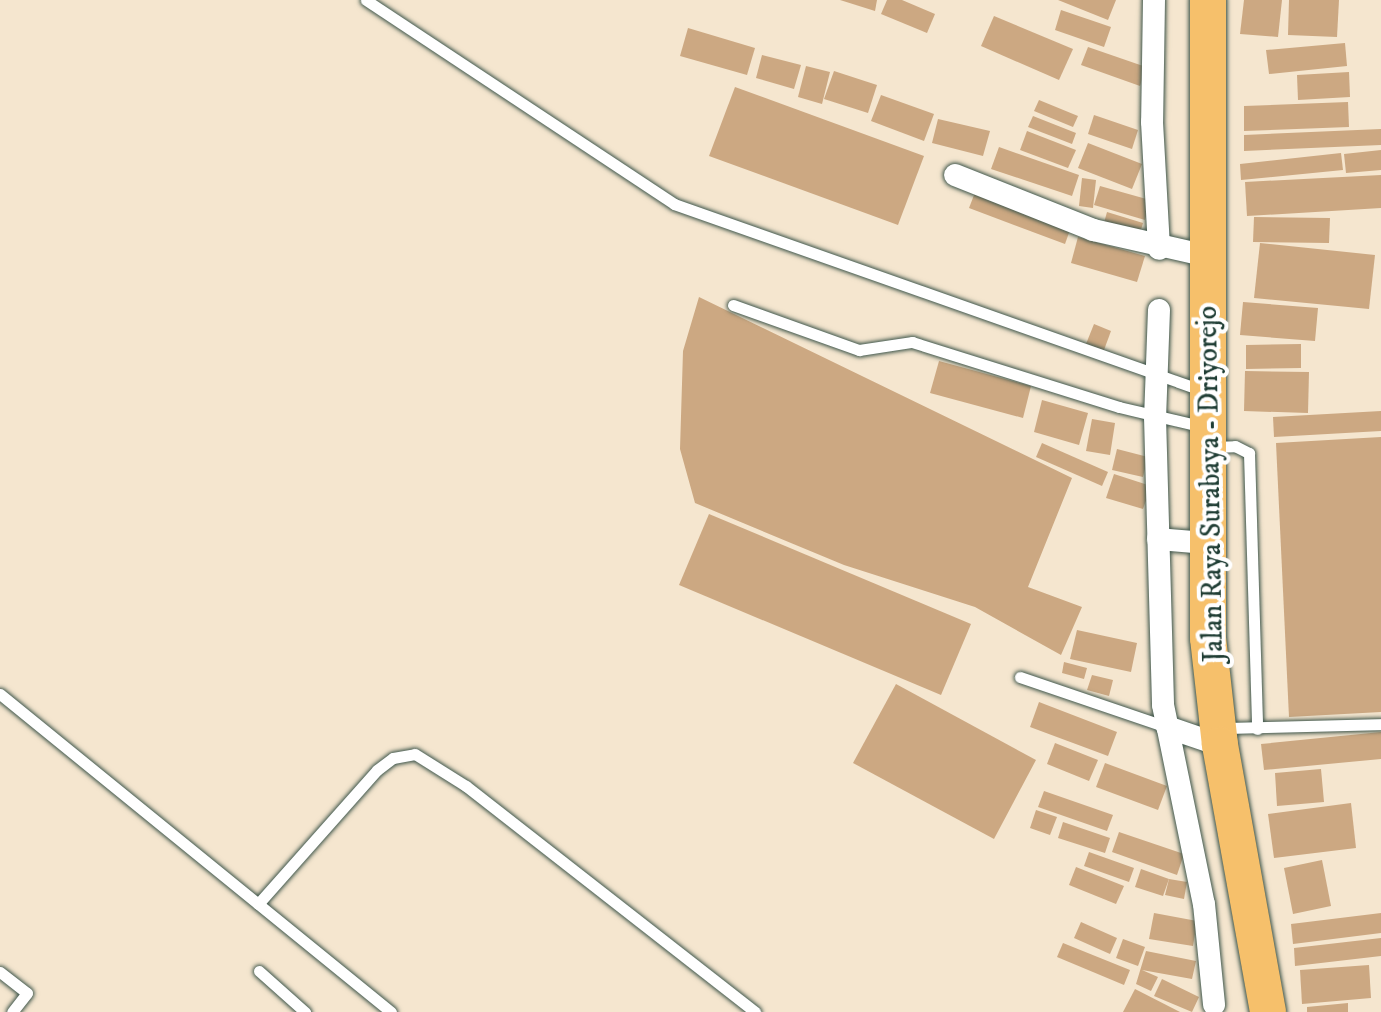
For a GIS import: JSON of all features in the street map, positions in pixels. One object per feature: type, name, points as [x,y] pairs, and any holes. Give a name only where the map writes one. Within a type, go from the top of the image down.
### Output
[{"type":"main road","name":"Jalan Raya Surabaya - Driyorejo","points":[[1208,0],[1207,256],[1210,329],[1205,391],[1208,638],[1220,736],[1268,1012]]},
{"type":"street","points":[[1154,0],[1152,122],[1159,249]]},
{"type":"street","points":[[955,175],[1093,230],[1159,249],[1207,256]]},
{"type":"street","name":"Jalan Raya Surabaya - Driyorejo","points":[[1159,310],[1155,417],[1167,727],[1204,904],[1214,1005]]},
{"type":"street","points":[[1158,539],[1207,543]]},
{"type":"street","points":[[1167,727],[1220,736]]},
{"type":"lane","points":[[366,0],[674,204],[1205,391]]},
{"type":"lane","points":[[733,305],[859,350],[912,342],[1155,417],[1249,453],[1257,729]]},
{"type":"lane","points":[[1020,677],[1167,727]]},
{"type":"lane","points":[[0,694],[391,1012]]},
{"type":"lane","points":[[1220,736],[1257,729],[1381,724]]},
{"type":"lane","points":[[258,904],[377,770],[393,758],[415,754],[466,786],[755,1012]]},
{"type":"lane","points":[[259,971],[305,1012]]},
{"type":"lane","points":[[0,972],[27,993],[12,1012]]},
{"type":"building","points":[[840,0],[877,0],[875,11]]},
{"type":"building","points":[[887,0],[902,0],[935,14],[927,33],[881,14]]},
{"type":"building","points":[[1058,0],[1116,0],[1108,20]]},
{"type":"building","points":[[1244,0],[1282,0],[1278,37],[1240,34]]},
{"type":"building","points":[[1289,0],[1339,0],[1337,37],[1288,35]]},
{"type":"building","points":[[1061,10],[1111,27],[1104,47],[1055,30]]},
{"type":"building","points":[[994,16],[1073,49],[1059,80],[981,46]]},
{"type":"building","points":[[688,28],[755,48],[747,75],[680,56]]},
{"type":"building","points":[[1345,43],[1347,66],[1269,74],[1266,50]]},
{"type":"building","points":[[1088,47],[1146,67],[1140,86],[1081,65]]},
{"type":"building","points":[[762,55],[801,65],[794,89],[756,78]]},
{"type":"building","points":[[806,66],[830,72],[822,104],[798,97]]},
{"type":"building","points":[[834,71],[877,85],[868,113],[824,99]]},
{"type":"building","points":[[1349,72],[1350,97],[1298,100],[1297,75]]},
{"type":"building","points":[[735,87],[924,156],[898,225],[709,156]]},
{"type":"building","points":[[881,95],[934,114],[924,141],[871,121]]},
{"type":"building","points":[[1039,100],[1078,116],[1073,127],[1034,111]]},
{"type":"building","points":[[1348,102],[1349,127],[1244,131],[1244,106]]},
{"type":"building","points":[[1094,115],[1138,130],[1132,149],[1088,134]]},
{"type":"building","points":[[1033,116],[1076,133],[1072,144],[1028,127]]},
{"type":"building","points":[[938,119],[990,131],[983,156],[932,143]]},
{"type":"building","points":[[1381,129],[1381,145],[1244,151],[1244,135]]},
{"type":"building","points":[[1027,131],[1076,150],[1068,168],[1020,150]]},
{"type":"building","points":[[1088,143],[1142,164],[1132,189],[1078,168]]},
{"type":"building","points":[[999,147],[1079,175],[1072,196],[991,169]]},
{"type":"building","points":[[1381,150],[1381,170],[1346,173],[1344,154]]},
{"type":"building","points":[[1341,153],[1343,170],[1241,180],[1240,164]]},
{"type":"building","points":[[1381,175],[1381,208],[1247,216],[1245,182]]},
{"type":"building","points":[[1082,178],[1096,180],[1093,208],[1079,206]]},
{"type":"building","points":[[1100,186],[1150,200],[1145,220],[1094,205]]},
{"type":"building","points":[[976,190],[1071,227],[1065,244],[969,208]]},
{"type":"building","points":[[1107,212],[1143,223],[1138,240],[1102,230]]},
{"type":"building","points":[[1254,217],[1330,218],[1329,243],[1253,242]]},
{"type":"building","points":[[1078,237],[1145,256],[1137,282],[1071,263]]},
{"type":"building","points":[[1260,243],[1375,255],[1369,309],[1254,298]]},
{"type":"building","points":[[699,297],[1072,478],[1028,587],[1082,607],[1061,655],[975,607],[844,565],[695,503],[680,449],[683,351]]},
{"type":"building","points":[[1243,302],[1318,308],[1315,341],[1240,335]]},
{"type":"building","points":[[1094,324],[1111,331],[1104,350],[1086,344]]},
{"type":"building","points":[[1301,344],[1301,368],[1246,369],[1246,345]]},
{"type":"building","points":[[939,361],[1031,386],[1023,418],[930,393]]},
{"type":"building","points":[[1245,371],[1309,372],[1308,413],[1244,411]]},
{"type":"building","points":[[1042,400],[1088,413],[1079,445],[1034,432]]},
{"type":"building","points":[[1381,411],[1381,431],[1274,437],[1273,417]]},
{"type":"building","points":[[1092,419],[1115,423],[1110,455],[1086,451]]},
{"type":"building","points":[[1381,437],[1381,712],[1289,717],[1276,443]]},
{"type":"building","points":[[1042,443],[1108,472],[1102,486],[1036,457]]},
{"type":"building","points":[[1117,449],[1148,457],[1143,477],[1112,470]]},
{"type":"building","points":[[1114,474],[1151,486],[1143,509],[1106,498]]},
{"type":"building","points":[[709,514],[971,624],[941,695],[679,585]]},
{"type":"building","points":[[1077,630],[1137,643],[1131,672],[1070,659]]},
{"type":"building","points":[[1064,662],[1087,668],[1084,679],[1062,673]]},
{"type":"building","points":[[1092,675],[1113,680],[1109,696],[1087,690]]},
{"type":"building","points":[[896,684],[1036,760],[994,839],[853,763]]},
{"type":"building","points":[[1039,702],[1117,732],[1108,756],[1030,727]]},
{"type":"building","points":[[1381,732],[1381,759],[1264,770],[1261,744]]},
{"type":"building","points":[[1055,743],[1098,760],[1089,781],[1047,764]]},
{"type":"building","points":[[1105,763],[1167,786],[1158,810],[1096,787]]},
{"type":"building","points":[[1321,769],[1324,802],[1277,806],[1275,773]]},
{"type":"building","points":[[1044,791],[1113,815],[1107,831],[1038,807]]},
{"type":"building","points":[[1351,803],[1356,848],[1274,858],[1268,814]]},
{"type":"building","points":[[1036,810],[1057,817],[1050,835],[1030,828]]},
{"type":"building","points":[[1063,822],[1110,838],[1105,853],[1058,838]]},
{"type":"building","points":[[1119,832],[1184,854],[1177,875],[1112,852]]},
{"type":"building","points":[[1089,852],[1134,868],[1129,882],[1084,866]]},
{"type":"building","points":[[1322,860],[1331,906],[1293,914],[1284,868]]},
{"type":"building","points":[[1076,867],[1124,886],[1116,904],[1069,885]]},
{"type":"building","points":[[1141,869],[1169,879],[1163,896],[1135,887]]},
{"type":"building","points":[[1169,879],[1187,882],[1184,899],[1165,895]]},
{"type":"building","points":[[1154,913],[1197,921],[1193,946],[1149,939]]},
{"type":"building","points":[[1381,913],[1381,933],[1293,944],[1291,924]]},
{"type":"building","points":[[1081,922],[1117,938],[1110,954],[1074,938]]},
{"type":"building","points":[[1381,938],[1381,956],[1295,966],[1294,948]]},
{"type":"building","points":[[1123,939],[1145,947],[1138,966],[1116,958]]},
{"type":"building","points":[[1063,943],[1130,970],[1124,985],[1057,957]]},
{"type":"building","points":[[1146,951],[1196,961],[1192,979],[1142,970],[1158,977],[1151,991],[1136,984]]},
{"type":"building","points":[[1369,965],[1371,998],[1302,1004],[1300,970]]},
{"type":"building","points":[[1162,979],[1199,997],[1192,1012],[1154,996]]},
{"type":"building","points":[[1135,989],[1180,1012],[1123,1012]]},
{"type":"building","points":[[1348,1003],[1348,1012],[1307,1012],[1307,1007]]}]
